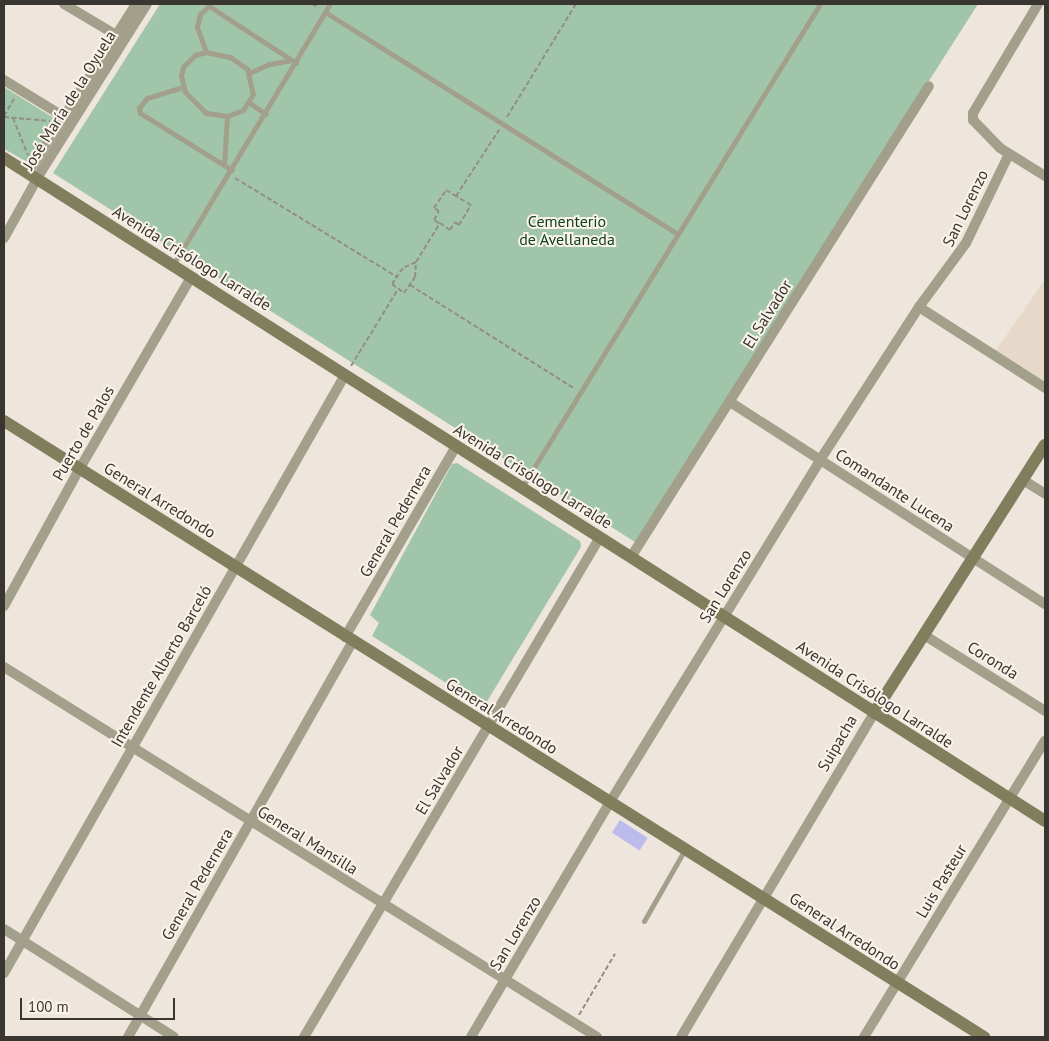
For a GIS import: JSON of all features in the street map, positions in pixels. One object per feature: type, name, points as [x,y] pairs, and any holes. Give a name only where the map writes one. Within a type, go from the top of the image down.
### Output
[{"type":"street","points":[[64,4],[120,38]]},
{"type":"street","name":"José María de la Oyuela","points":[[120,38],[136,4]]},
{"type":"street","name":"José María de la Oyuela","points":[[4,238],[33,176],[120,38],[147,4]]},
{"type":"street","points":[[1038,4],[973,113],[973,120],[1009,154],[1045,176]]},
{"type":"street","points":[[4,80],[69,119]]},
{"type":"street","name":"El Salvador","points":[[631,557],[929,86]]},
{"type":"street","name":"San Lorenzo","points":[[470,1037],[610,802],[820,460],[919,307],[966,243],[1009,154]]},
{"type":"street","name":"Avenida Crisólogo Larralde","points":[[4,158],[1045,821]]},
{"type":"street","name":"Puerto de Palos","points":[[4,606],[80,468],[191,278]]},
{"type":"street","points":[[919,307],[1045,388]]},
{"type":"street","name":"Intendente Alberto Barceló","points":[[4,973],[345,375]]},
{"type":"street","name":"Comandante Lucena","points":[[730,402],[1045,604]]},
{"type":"street","name":"General Arredondo","points":[[4,420],[236,566],[348,640],[984,1037]]},
{"type":"street","name":"Suipacha","points":[[681,1037],[765,899],[874,713],[1045,445]]},
{"type":"street","name":"General Pedernera","points":[[128,1037],[250,822],[348,640],[456,446]]},
{"type":"street","points":[[1023,480],[1045,494]]},
{"type":"street","name":"El Salvador","points":[[304,1037],[600,537]]},
{"type":"street","name":"Coronda","points":[[924,635],[1045,711]]},
{"type":"street","name":"General Mansilla","points":[[4,667],[596,1037]]},
{"type":"street","name":"Luis Pasteur","points":[[864,1037],[1045,741]]},
{"type":"street","points":[[4,929],[174,1037]]},
{"type":"lane","points":[[173,265],[266,114],[294,62],[330,4]]},
{"type":"lane","points":[[522,487],[820,4]]},
{"type":"lane","points":[[206,52],[197,27],[200,14],[209,6],[294,62]]},
{"type":"lane","points":[[325,12],[678,234]]},
{"type":"lane","points":[[206,52],[230,57],[249,74],[253,87],[250,103],[227,116],[206,113],[189,98],[183,87],[181,76],[187,60],[206,52]]},
{"type":"lane","points":[[249,74],[269,64],[294,62]]},
{"type":"lane","points":[[183,87],[147,98],[139,108],[140,113],[224,165],[230,172]]},
{"type":"lane","points":[[250,103],[266,114]]},
{"type":"lane","points":[[224,165],[227,116]]},
{"type":"lane","points":[[644,921],[685,849]]},
{"type":"path","points":[[456,196],[576,4]]},
{"type":"path","points":[[20,90],[4,117],[50,121]]},
{"type":"path","points":[[13,118],[28,155]]},
{"type":"path","points":[[230,172],[397,277]]},
{"type":"path","points":[[446,190],[471,206],[459,225],[455,222],[450,230],[440,223],[434,220],[439,211],[434,208],[446,190]]},
{"type":"path","points":[[416,262],[403,268],[392,284],[404,293],[415,277],[416,262],[440,223]]},
{"type":"path","points":[[410,285],[581,393]]},
{"type":"path","points":[[345,375],[398,289]]},
{"type":"path","points":[[574,1023],[615,954]]},
{"type":"shaded area","points":[[1045,279],[1045,383],[995,352]]},
{"type":"green space","name":"Cementerio de Avellaneda","points":[[160,4],[978,4],[635,542],[53,173]]},
{"type":"green space","points":[[4,87],[57,120],[29,163],[4,149]]},
{"type":"green space","points":[[457,463],[580,541],[581,547],[486,703],[481,705],[372,636],[379,623],[370,615],[452,464]]},
{"type":"building","points":[[620,820],[648,838],[640,851],[612,833]]}]
